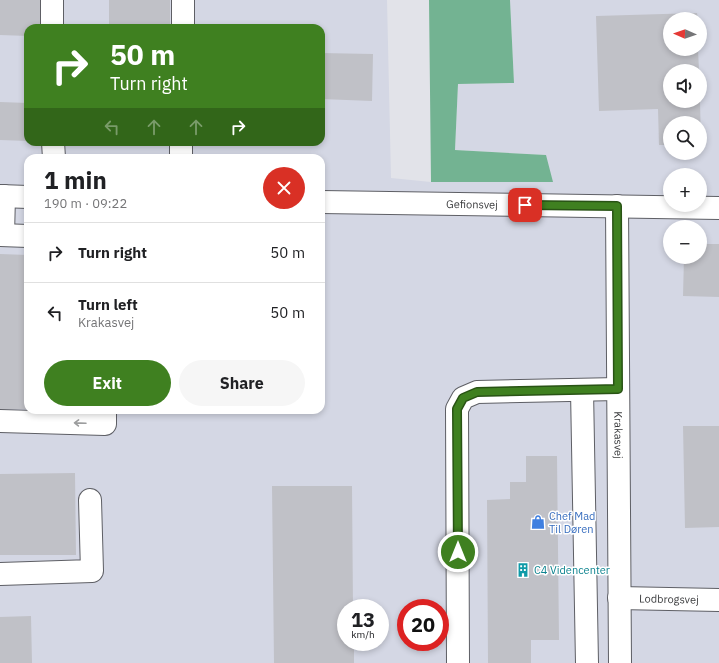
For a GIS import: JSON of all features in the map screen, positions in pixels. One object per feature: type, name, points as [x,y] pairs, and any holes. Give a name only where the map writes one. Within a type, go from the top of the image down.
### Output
[{"type":"street","points":[[52,0],[52,24]]},
{"type":"street","points":[[183,0],[183,24]]},
{"type":"street","points":[[24,197],[2,196],[1,235],[24,236]]},
{"type":"street","name":"Gefionsvej","points":[[325,202],[719,208]]},
{"type":"street","name":"Krakasvej","points":[[617,206],[620,663]]},
{"type":"street","points":[[458,663],[457,409],[463,398],[477,392],[618,389]]},
{"type":"street","points":[[582,390],[587,663]]},
{"type":"street","points":[[0,421],[105,424],[105,414]]},
{"type":"street","points":[[0,574],[92,571],[90,500]]},
{"type":"street","name":"Lodbrogsvej","points":[[619,598],[719,600]]},
{"type":"shaded area","points":[[0,0],[387,0],[391,178],[431,182],[546,155],[455,150],[458,84],[514,83],[510,0],[719,0],[719,663],[0,663]]},
{"type":"green space","points":[[429,0],[510,0],[514,83],[458,84],[455,150],[546,155],[553,182],[431,182]]},
{"type":"building","points":[[0,0],[40,0],[40,24],[24,24],[24,36],[0,35]]},
{"type":"building","points":[[109,0],[170,0],[170,24],[109,24]]},
{"type":"building","points":[[663,14],[663,56],[698,56],[699,64],[663,64],[663,108],[700,108],[700,116],[663,116],[663,145],[659,145],[658,109],[599,111],[596,16]]},
{"type":"building","points":[[325,53],[373,54],[372,101],[325,99]]},
{"type":"building","points":[[0,102],[24,103],[24,141],[0,140]]},
{"type":"building","points":[[707,244],[719,244],[719,297],[683,296],[684,264],[707,264]]},
{"type":"building","points":[[0,254],[24,255],[24,409],[0,409]]},
{"type":"building","points":[[683,426],[719,426],[719,527],[685,528]]},
{"type":"building","name":"C4 Videncenter","points":[[526,456],[557,456],[559,640],[531,640],[531,663],[488,663],[487,500],[510,499],[510,482],[526,482]]},
{"type":"building","points":[[75,473],[76,555],[0,555],[0,474]]},
{"type":"building","points":[[272,486],[352,486],[353,599],[337,599],[337,651],[354,651],[354,663],[274,663]]},
{"type":"building","points":[[31,616],[32,663],[0,663],[0,617]]},
{"type":"place","name":"Chef Mad Til Døren","points":[[538,522]]},
{"type":"place","name":"C4 Videncenter","points":[[523,570]]},
{"type":"route","points":[[458,552],[457,409],[463,398],[477,392],[618,389],[617,206],[525,205]]}]
